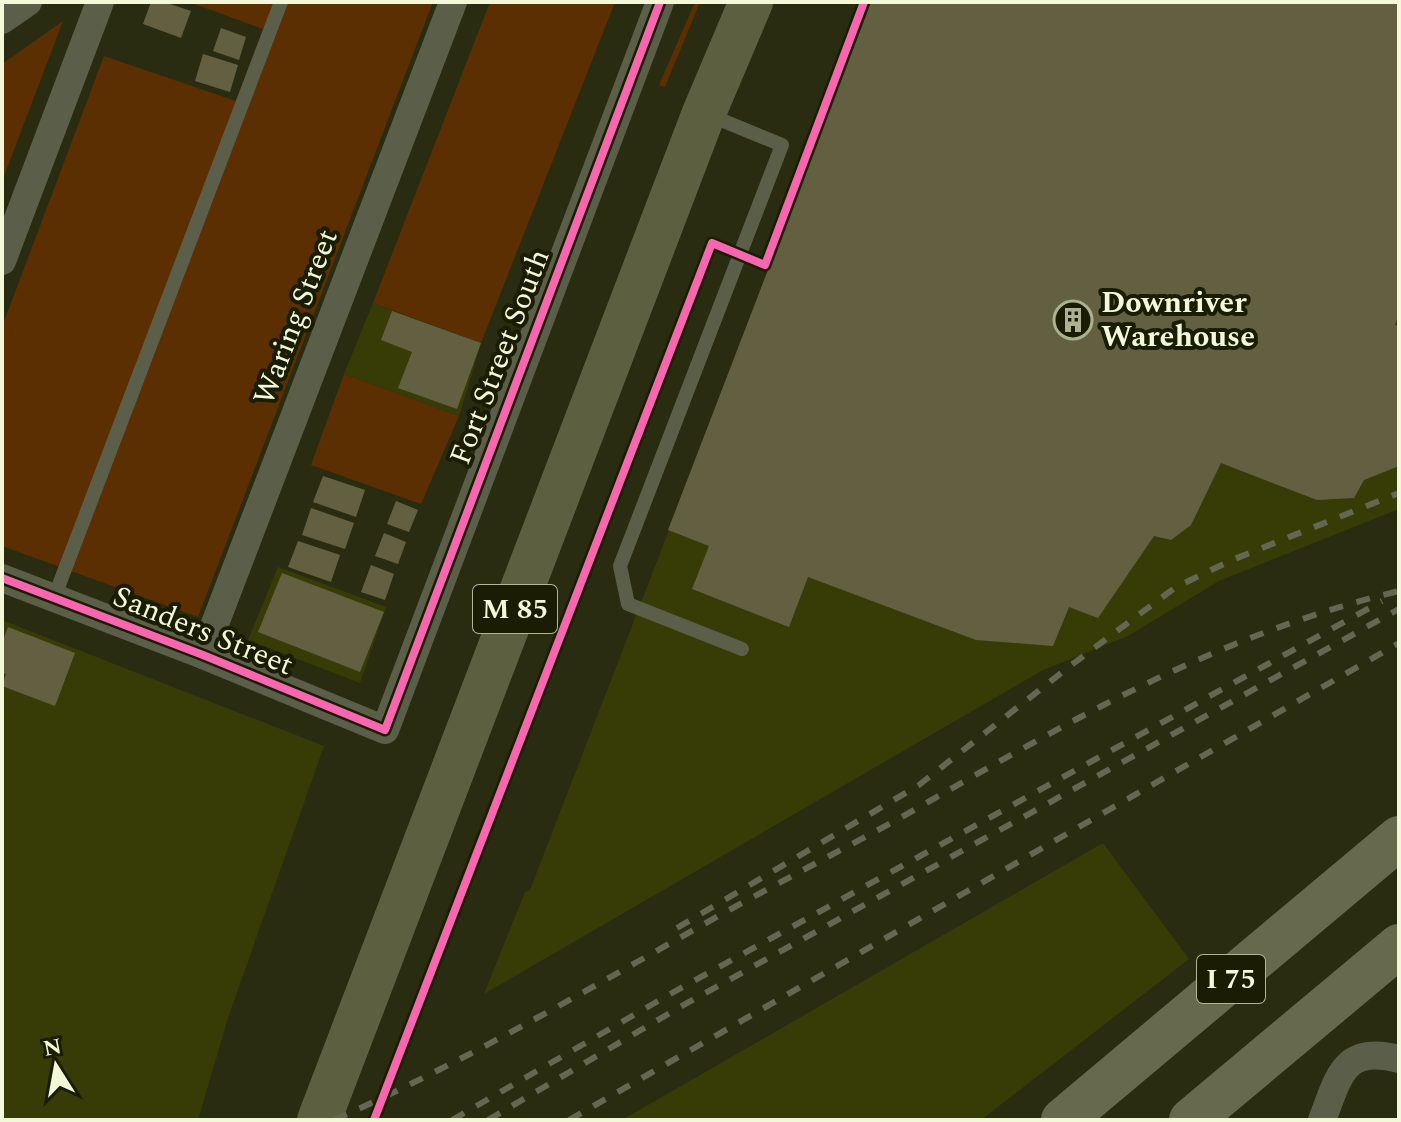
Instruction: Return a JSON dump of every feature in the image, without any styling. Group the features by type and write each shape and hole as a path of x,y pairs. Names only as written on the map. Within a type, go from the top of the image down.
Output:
{"highway":[{"name":"I 75","path":"1063,1120 1399,838"},
{"name":"I 75","path":"1191,1120 1399,946"}],"main road":[{"name":"M 85","path":"319,1120 704,113 751,2"}],"street":[{"path":"2,20 28,2"},
{"path":"2,261 100,2"},
{"name":"Waring Street","path":"203,655 453,2"},
{"name":"Fort Street South","path":"385,730 660,2"},
{"name":"Sanders Street","path":"2,578 203,655 385,730"},
{"path":"1322,1120 1342,1071 1352,1060 1366,1054 1399,1059"}],"lane":[{"path":"54,598 281,2"},
{"path":"704,113 782,145 620,566 628,604 742,649"}],"shaded area":[{"path":"189,2 433,2 198,617 2,546 2,327 104,56 236,101 263,29"},
{"path":"490,2 615,2 481,343 373,303"},
{"path":"695,2 700,2 665,87 659,85"},
{"name":"Downriver Warehouse","path":"873,2 1399,2 1399,509 1219,581 1128,636 1043,670 484,994 525,892 530,890"},
{"path":"63,21 9,163 2,181 2,64"},
{"path":"373,303 481,343 459,416 344,374"},
{"path":"344,374 459,416 421,504 311,465"},
{"path":"278,567 386,607 360,683 248,640"},
{"path":"2,620 324,746 228,1018 198,1120 2,1120"},
{"path":"1103,843 1189,959 981,1120 622,1120"}],"building":[{"path":"151,2 164,2 191,11 181,38 143,24"},
{"name":"Downriver Warehouse","path":"871,2 1399,2 1399,315 1395,325 1399,326 1399,466 1364,480 1354,498 1317,500 1221,463 1191,525 1171,540 1154,536 1098,618 1069,607 1053,646 976,640 808,577 789,627 692,589 709,546 668,530"},
{"path":"221,28 246,37 239,60 213,51"},
{"path":"203,54 238,65 230,92 195,81"},
{"path":"392,311 481,343 457,409 398,388 412,352 381,340"},
{"path":"323,476 365,490 356,517 313,502"},
{"path":"396,501 418,510 409,532 387,524"},
{"path":"311,508 354,523 345,549 302,535"},
{"path":"384,533 406,542 398,564 375,556"},
{"path":"298,541 340,555 331,582 288,567"},
{"path":"371,565 394,574 385,600 361,592"},
{"path":"282,573 384,612 360,672 258,632"},
{"path":"8,627 75,653 55,706 2,686 6,674 2,673 2,643"}],"railway":[{"path":"677,928 919,785 1176,587 1232,560 1399,493"},
{"path":"334,1120 485,1046 1021,749 1141,686 1265,632 1399,591"},
{"path":"452,1120 672,993 1382,601"},
{"path":"488,1120 680,1007 1399,609"},
{"path":"569,1120 1399,643"}],"cycle path":[{"path":"2,578 203,655 385,730 660,2"},
{"path":"374,1120 712,243 765,265 864,2"}],"place":[{"name":"Downriver Warehouse","path":"1073,320"}]}
